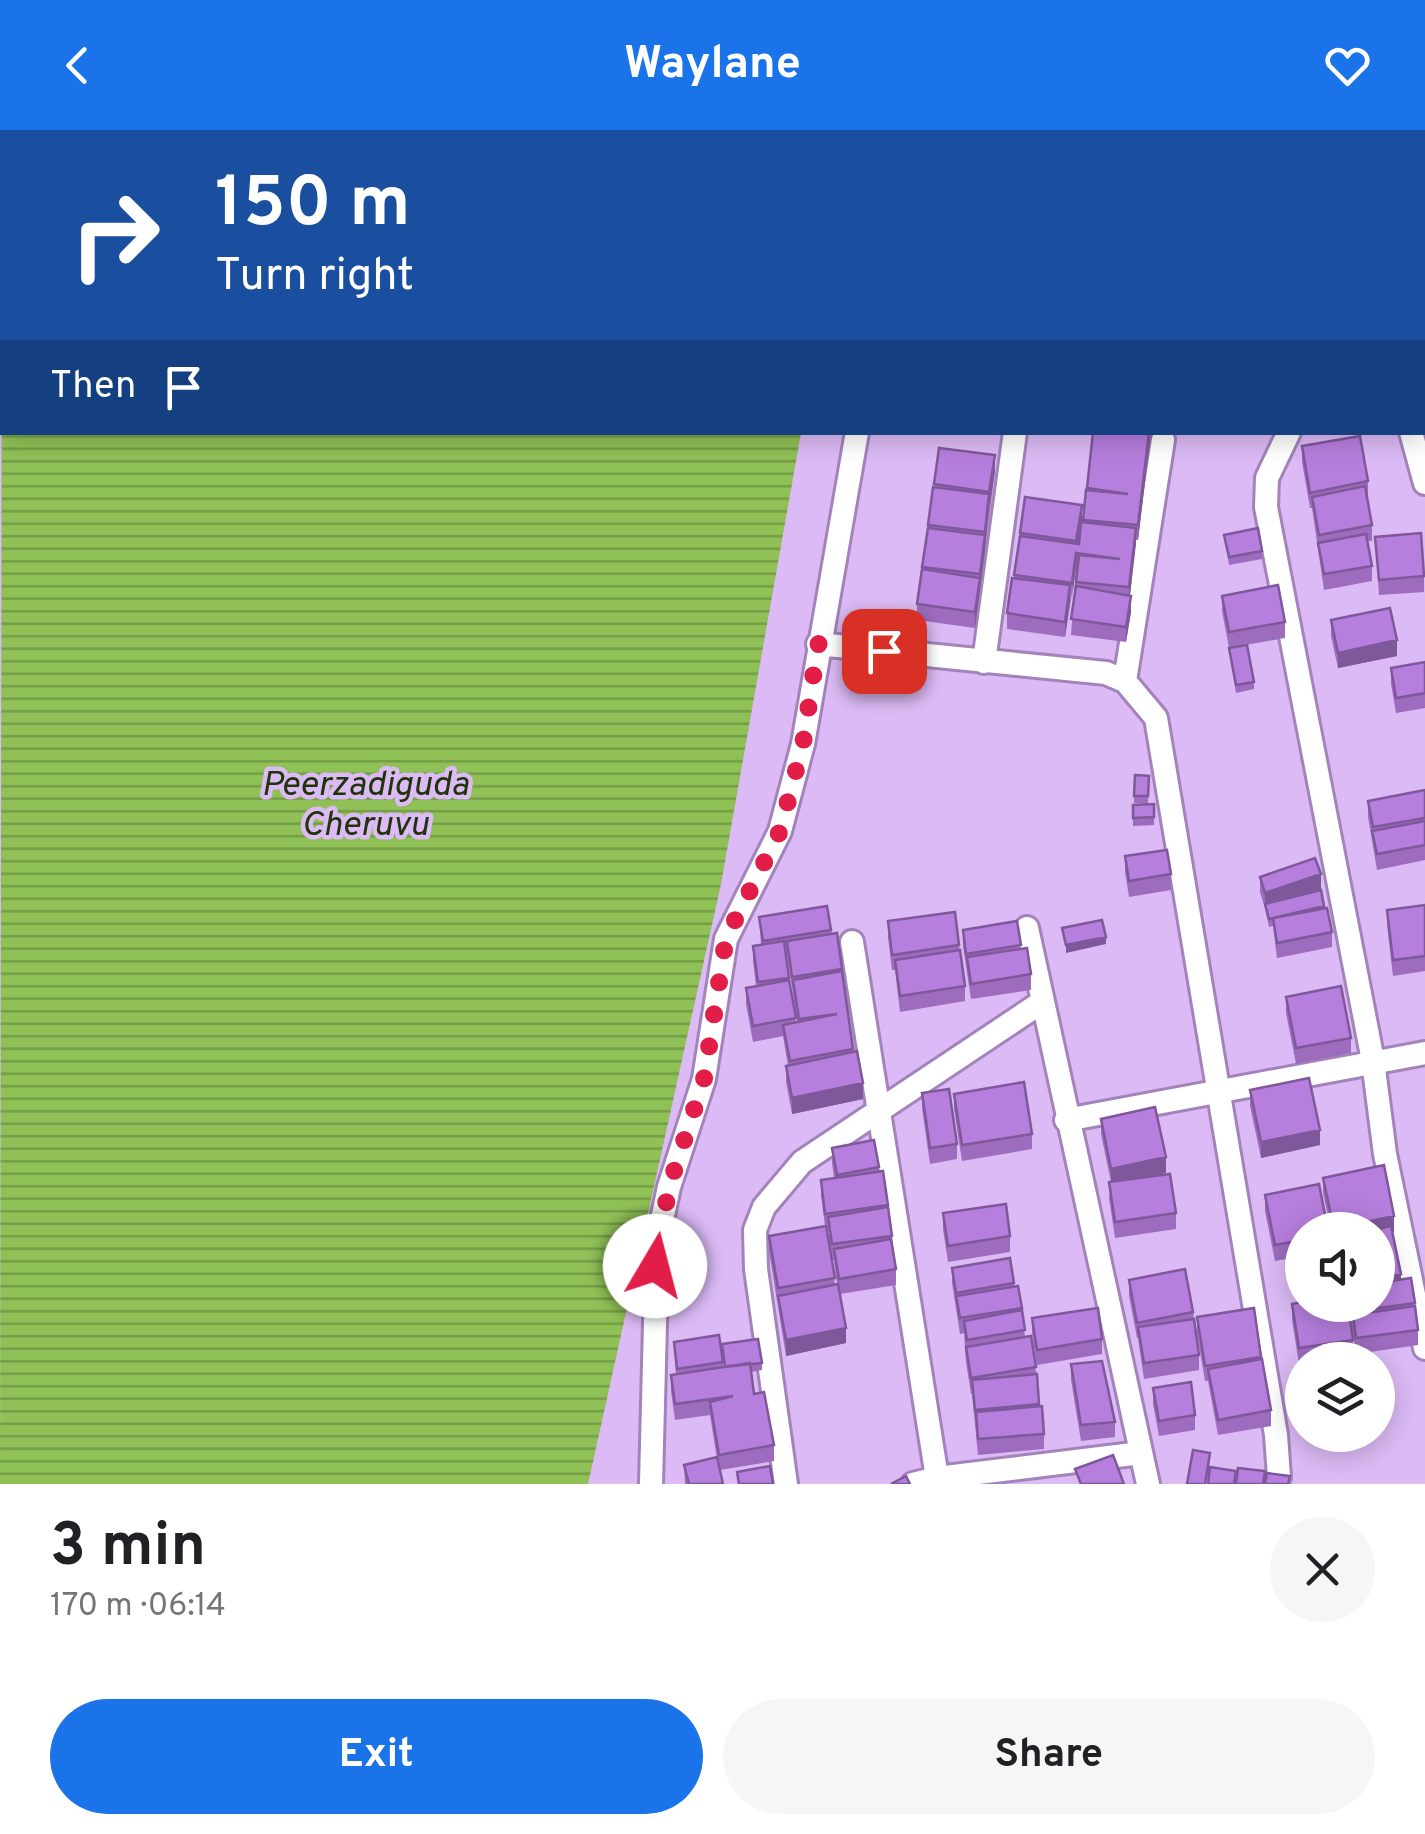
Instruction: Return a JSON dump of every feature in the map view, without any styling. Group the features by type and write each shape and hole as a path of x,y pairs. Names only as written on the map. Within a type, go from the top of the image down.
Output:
{"street":[{"path":"651,1484 657,1243 669,1187 704,1079 726,938 780,831 803,744 857,435"},
{"path":"984,662 1015,435"},
{"path":"1288,435 1267,478 1266,507 1373,1061 1385,1154 1425,1348"},
{"path":"1412,435 1425,483"},
{"path":"1124,681 1163,440"},
{"path":"818,644 1106,673 1124,681 1156,718 1221,1093 1280,1477"},
{"path":"1026,928 1148,1484"},
{"path":"852,942 937,1481"},
{"path":"786,1484 756,1269 754,1230 764,1208 802,1162 1042,1002"},
{"path":"1066,1120 1425,1053"},
{"path":"913,1484 1142,1453"}],"water":[{"name":"Peerzadiguda Cheruvu","path":"2,435 801,435 721,884 588,1484 0,1484"}],"building":[{"path":"1093,435 1149,435 1138,525 1083,520 1086,490 1128,494 1087,488"},
{"path":"1360,436 1368,481 1310,493 1302,446"},
{"path":"939,448 995,455 989,492 934,484"},
{"path":"1365,486 1372,525 1319,535 1312,497"},
{"path":"933,487 989,494 985,532 928,525"},
{"path":"1025,497 1082,505 1076,541 1020,533"},
{"path":"1081,522 1136,528 1129,587 1076,582 1079,555 1120,559 1076,553 1072,583 1014,575 1020,536 1079,544"},
{"path":"928,528 985,535 980,574 922,567"},
{"path":"1258,528 1262,551 1229,557 1224,535"},
{"path":"1421,533 1424,576 1379,580 1375,537"},
{"path":"1366,534 1372,566 1324,574 1318,543"},
{"path":"922,569 980,578 975,612 917,604"},
{"path":"1012,578 1070,585 1065,622 1007,613"},
{"path":"1278,585 1285,622 1229,632 1222,596"},
{"path":"1076,586 1131,596 1126,627 1071,619"},
{"path":"1390,608 1397,640 1338,653 1331,620"},
{"path":"1247,645 1254,682 1236,685 1229,648"},
{"path":"1425,662 1425,693 1396,698 1391,668"},
{"path":"1135,775 1149,776 1148,796 1134,796"},
{"path":"1425,790 1425,818 1373,827 1368,801"},
{"path":"1154,804 1154,817 1133,818 1133,805"},
{"path":"1425,821 1425,845 1377,854 1372,831"},
{"path":"1167,850 1171,874 1129,881 1125,856"},
{"path":"1315,858 1321,874 1265,893 1260,877"},
{"path":"1321,890 1324,906 1269,919 1265,904"},
{"path":"1425,905 1425,956 1393,960 1387,910"},
{"path":"827,906 831,930 763,941 759,917"},
{"path":"1327,908 1332,932 1277,943 1273,918"},
{"path":"955,912 959,945 892,955 888,921"},
{"path":"1102,920 1106,937 1066,945 1062,928"},
{"path":"1017,921 1021,945 966,954 963,930"},
{"path":"837,933 842,969 792,977 787,941"},
{"path":"784,941 789,978 758,982 753,946"},
{"path":"1027,948 1031,974 971,984 967,957"},
{"path":"960,950 965,986 900,996 895,960"},
{"path":"842,971 853,1049 790,1061 783,1025 837,1014 799,1019 793,980"},
{"path":"789,980 796,1018 753,1026 746,988"},
{"path":"1341,986 1351,1038 1296,1048 1286,997"},
{"path":"857,1051 863,1083 792,1098 786,1066"},
{"path":"1309,1078 1320,1130 1261,1142 1250,1090"},
{"path":"1024,1082 1032,1134 962,1145 954,1094"},
{"path":"949,1089 957,1144 930,1148 922,1093"},
{"path":"1155,1107 1166,1157 1111,1169 1101,1119"},
{"path":"874,1140 879,1167 837,1175 832,1148"},
{"path":"1384,1165 1393,1212 1330,1212 1323,1178"},
{"path":"883,1171 888,1205 825,1214 821,1180"},
{"path":"1170,1174 1176,1213 1115,1222 1109,1182"},
{"path":"1319,1184 1324,1212 1285,1212 1285,1243 1275,1245 1265,1195"},
{"path":"1006,1204 1010,1236 948,1246 943,1213"},
{"path":"888,1207 892,1236 832,1244 828,1217"},
{"path":"826,1226 835,1278 778,1288 769,1236"},
{"path":"891,1239 896,1269 839,1279 834,1249"},
{"path":"1395,1245 1401,1274 1395,1275"},
{"path":"1010,1258 1014,1283 956,1293 952,1268"},
{"path":"1185,1269 1193,1312 1137,1323 1129,1280"},
{"path":"1411,1278 1415,1303 1395,1306 1395,1280"},
{"path":"838,1284 846,1328 786,1340 778,1296"},
{"path":"1018,1286 1022,1308 960,1318 956,1296"},
{"path":"1415,1306 1418,1330 1356,1338 1354,1322 1395,1322 1395,1309"},
{"path":"1098,1308 1102,1339 1037,1350 1032,1318"},
{"path":"1254,1308 1261,1357 1205,1366 1197,1317"},
{"path":"1022,1310 1025,1330 967,1340 964,1321"},
{"path":"1194,1319 1199,1355 1144,1363 1138,1327"},
{"path":"1295,1322 1350,1322 1353,1340 1298,1342"},
{"path":"719,1335 723,1362 677,1369 674,1342"},
{"path":"1031,1336 1036,1367 971,1378 966,1347"},
{"path":"758,1339 762,1363 725,1367 722,1344"},
{"path":"1262,1359 1271,1410 1218,1420 1208,1369"},
{"path":"1102,1361 1115,1422 1081,1425 1071,1364"},
{"path":"750,1363 754,1394 764,1392 774,1445 719,1455 710,1402 733,1396 675,1404 671,1375"},
{"path":"1037,1374 1039,1404 975,1410 972,1380"},
{"path":"1191,1382 1195,1415 1159,1421 1153,1388"},
{"path":"1042,1406 1044,1434 978,1439 976,1412"},
{"path":"1193,1450 1210,1453 1205,1484 1187,1484"},
{"path":"1113,1455 1124,1484 1081,1484 1075,1469"},
{"path":"717,1457 723,1484 689,1484 684,1465"},
{"path":"770,1466 773,1484 739,1484 737,1472"},
{"path":"1210,1467 1236,1471 1234,1484 1208,1484"},
{"path":"1238,1468 1265,1471 1263,1484 1236,1484"},
{"path":"1267,1473 1290,1476 1288,1484 1265,1484"},
{"path":"906,1476 910,1484 891,1484"}],"route":[{"path":"655,1266 669,1187 704,1079 726,938 780,831 803,744 818,644 884,651"}]}
